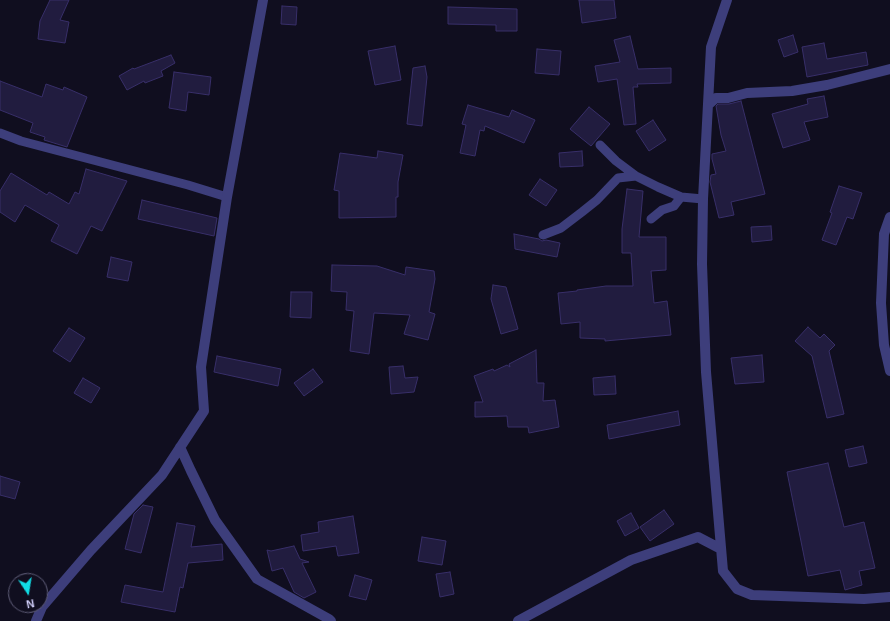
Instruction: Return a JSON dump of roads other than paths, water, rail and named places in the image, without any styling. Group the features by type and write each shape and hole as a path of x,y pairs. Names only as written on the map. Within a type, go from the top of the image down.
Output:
{"street":[{"path":"36,621 42,607 91,550 162,475 204,411 201,367 227,197 263,0"},
{"path":"727,0 711,47 703,199 702,264 706,372 723,571 737,589 752,596 864,599 890,597"},
{"path":"708,105 716,98 728,98 746,93 792,91 827,86 890,69"},
{"path":"890,217 884,234 882,304 884,345 890,371"},
{"path":"180,447 215,520 257,579 331,621"},
{"path":"518,621 631,560 698,537 721,549"}],"lane":[{"path":"0,134 227,197"},
{"path":"600,146 616,161 636,176 681,197 703,199"},
{"path":"543,235 561,228 597,200 618,178 636,176"},
{"path":"651,219 662,210 674,206 681,197"}]}
